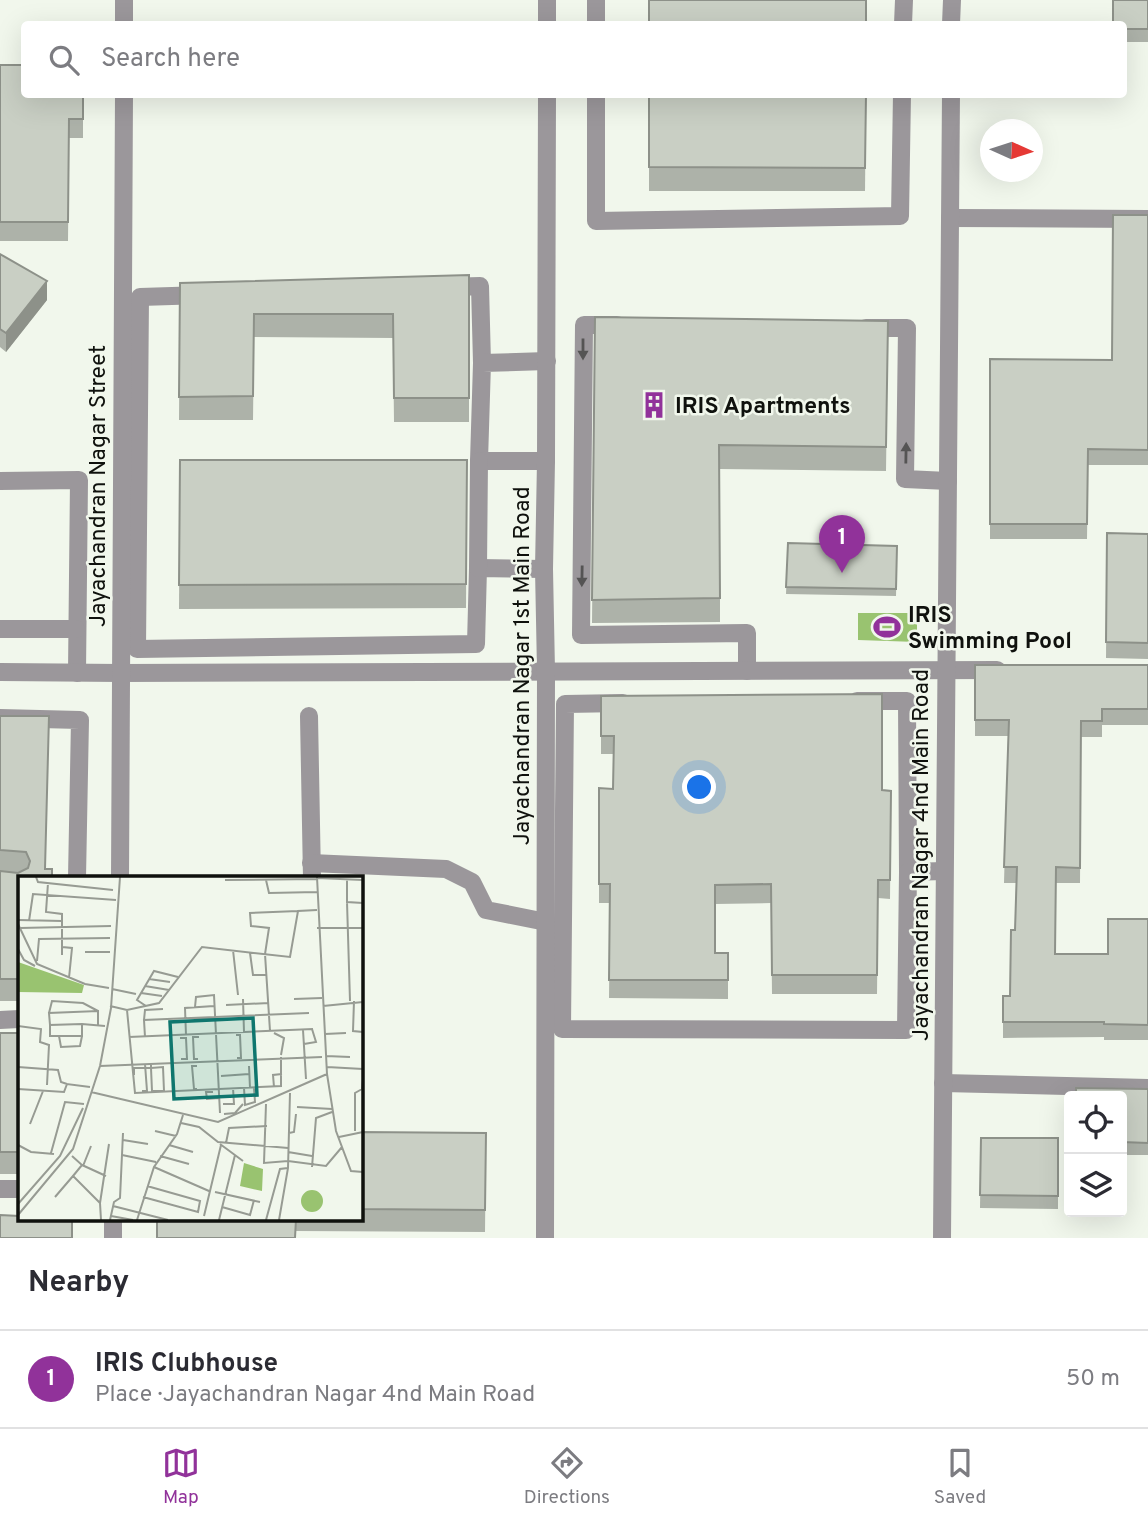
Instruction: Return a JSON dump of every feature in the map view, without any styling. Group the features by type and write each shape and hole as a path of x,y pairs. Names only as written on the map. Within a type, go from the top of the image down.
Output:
{"street":[{"path":"124,0 124,21"},
{"path":"547,0 547,21"},
{"path":"596,0 596,21"},
{"path":"903,21 904,0"},
{"path":"951,21 952,0"},
{"name":"Jayachandran Nagar Street","path":"120,876 124,98"},
{"name":"Jayachandran Nagar 1st Main Road","path":"545,1238 544,569 547,98"},
{"path":"596,98 596,221 900,216 902,98"},
{"name":"Jayachandran Nagar 4nd Main Road","path":"942,1238 951,98"},
{"path":"950,218 1148,219"},
{"path":"222,294 140,297 137,649 476,644 482,363 480,286 425,288"},
{"path":"636,325 584,325 581,635 747,633 747,671"},
{"path":"852,328 907,328 905,479 948,481"},
{"path":"482,363 547,361"},
{"path":"480,461 546,461"},
{"path":"0,481 79,480 77,673"},
{"path":"478,568 544,569"},
{"path":"0,629 76,629"},
{"path":"0,672 1014,670"},
{"path":"647,703 565,704 562,1029 906,1030 907,701 838,701"},
{"path":"309,716 312,870 446,869 472,882 486,910 545,922"},
{"path":"0,718 80,720 77,876"},
{"path":"908,872 944,871"},
{"path":"0,1020 18,1019"},
{"path":"943,1083 1148,1088"},
{"path":"0,1189 18,1189"},
{"path":"113,1220 113,1238"}],"shaded area":[{"name":"IRIS Swimming Pool","path":"858,613 917,613 917,642 858,640"}],"building":[{"path":"649,0 866,0 866,21 649,21"},
{"path":"1113,0 1148,0 1148,29 1127,29 1127,21 1113,21"},
{"path":"0,65 21,65 21,98 83,98 83,119 69,119 68,222 0,222"},
{"path":"649,98 866,98 865,168 649,167"},
{"path":"1113,215 1148,215 1148,450 1088,449 1087,524 990,524 990,359 1112,360"},
{"path":"0,254 47,281 6,333 0,329"},
{"path":"469,275 469,398 394,398 393,314 254,314 253,396 179,397 180,283"},
{"path":"595,317 888,321 886,447 719,445 720,598 592,600"},
{"path":"180,460 467,460 466,584 179,585"},
{"path":"1107,533 1148,534 1148,643 1106,642"},
{"path":"788,543 897,546 896,589 786,587"},
{"path":"975,665 1148,665 1148,709 1102,709 1102,721 1081,721 1080,868 1056,867 1055,954 1108,954 1108,919 1148,919 1148,1025 1003,1022 1003,996 1010,996 1011,930 1015,930 1017,867 1004,867 1009,720 975,720"},
{"path":"882,694 882,790 891,791 890,880 878,880 877,975 772,975 771,884 715,885 715,953 728,953 728,980 609,980 610,884 599,884 599,788 613,789 614,736 601,736 601,696"},
{"path":"0,716 49,716 45,869 52,869 52,876 18,876 18,979 0,979 0,871 18,873 28,868 30,861 26,852 0,850"},
{"path":"0,1033 18,1033 18,1152 0,1152"},
{"path":"1076,1088 1148,1089 1148,1143 1127,1142 1127,1091 1076,1091"},
{"path":"362,1132 486,1133 485,1210 362,1209"},
{"path":"981,1138 1058,1138 1058,1196 980,1195"},
{"path":"0,1215 18,1216 18,1220 72,1220 72,1238 0,1238"},
{"path":"157,1220 296,1220 295,1238 157,1238"}],"place":[{"name":"IRIS Apartments","path":"654,405"},
{"name":"IRIS Clubhouse","path":"842,573"},
{"name":"IRIS Swimming Pool","path":"887,627"}]}
